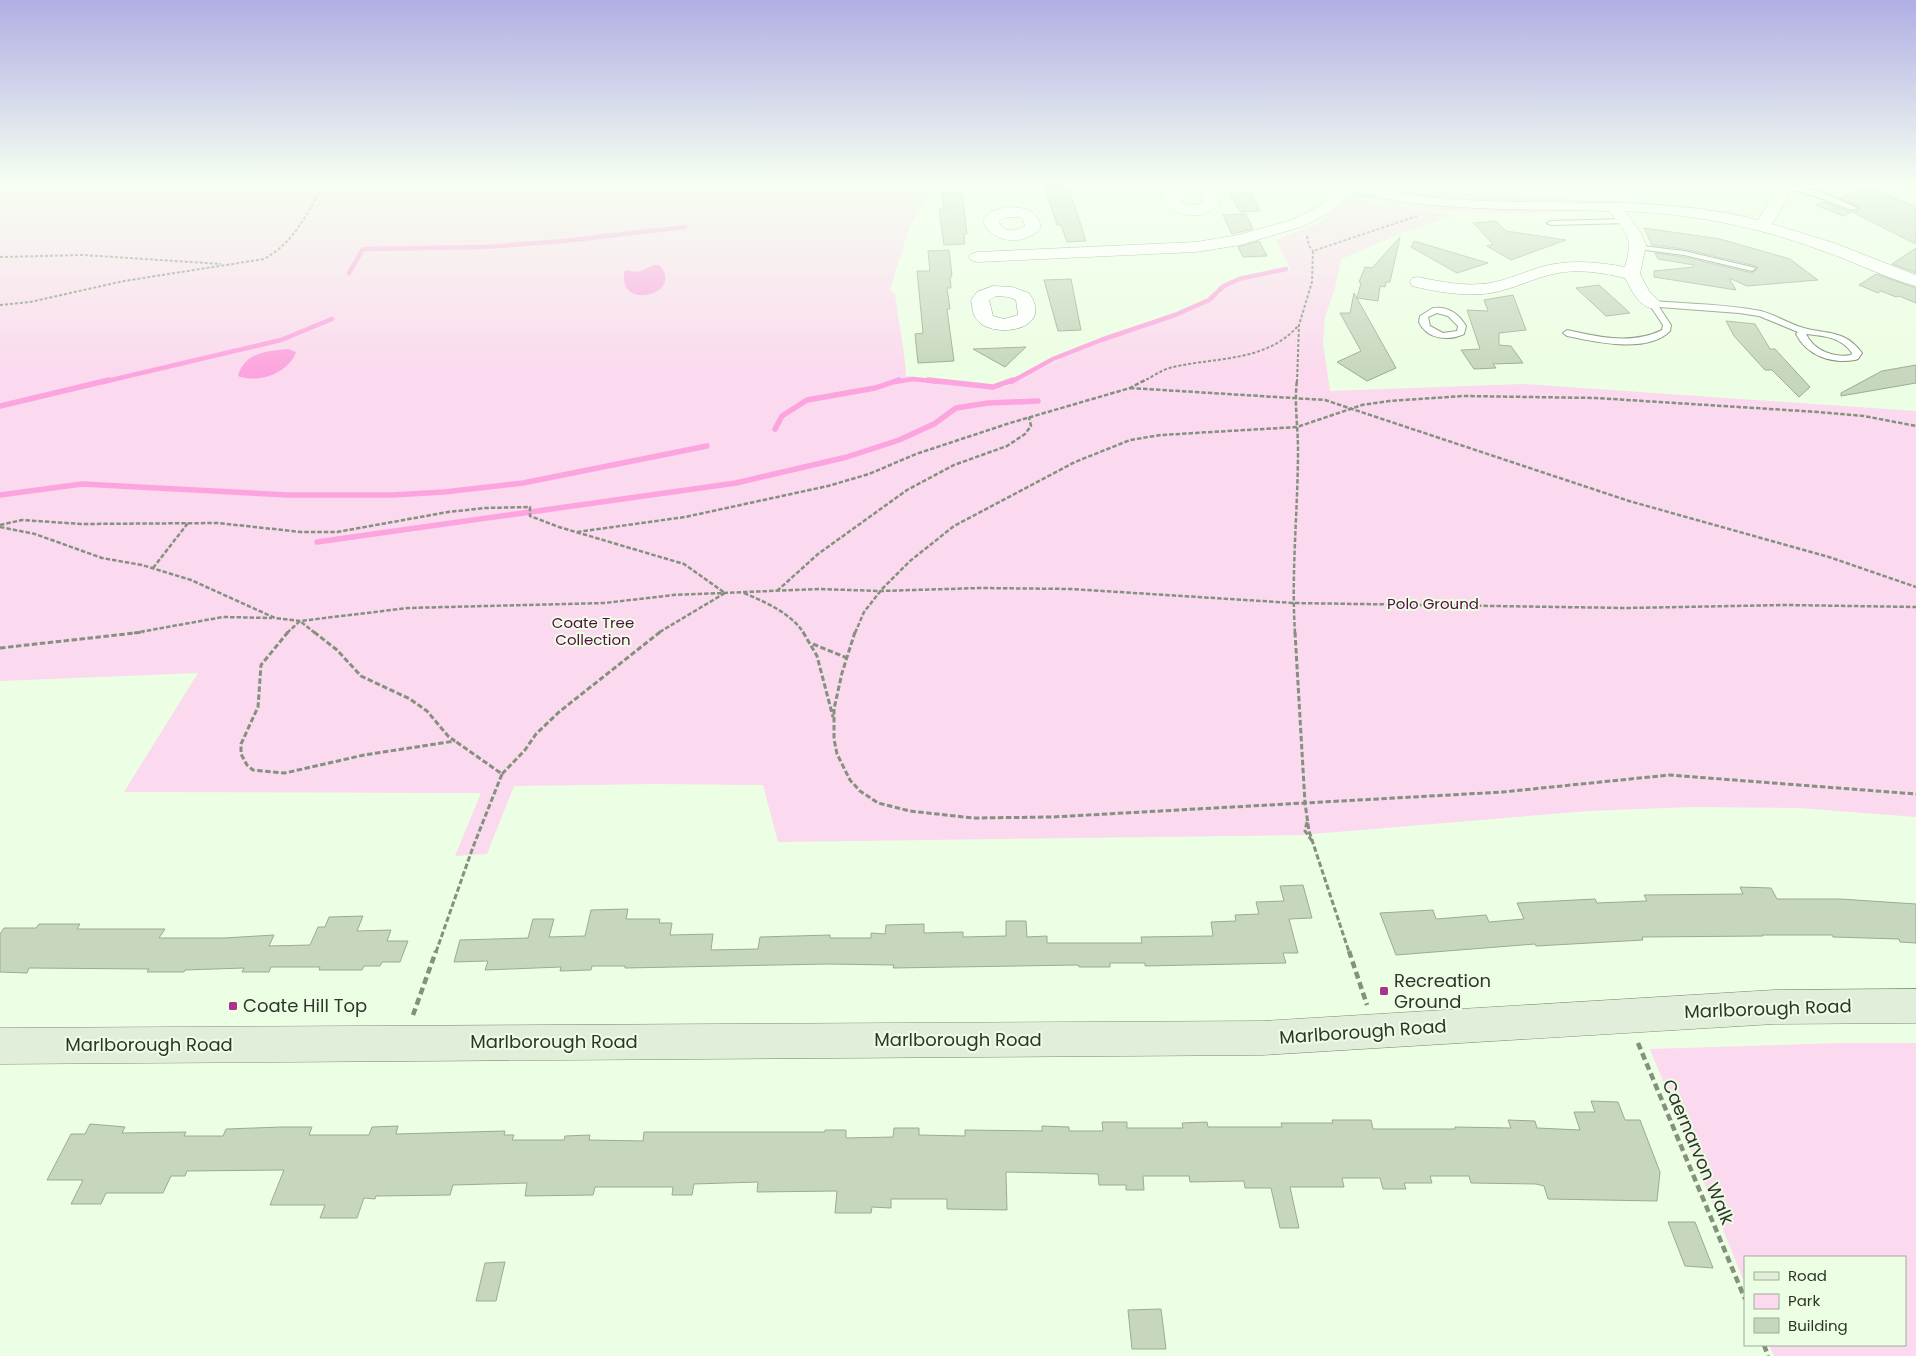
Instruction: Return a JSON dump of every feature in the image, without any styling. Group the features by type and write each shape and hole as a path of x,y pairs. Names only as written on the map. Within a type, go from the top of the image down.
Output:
{"main road":[{"name":"Marlborough Road","path":"0,1046 1263,1038 1774,1006 1916,1006"}],"street":[{"path":"1018,246 1021,255"},
{"path":"1000,291 986,257 1201,246"},
{"path":"1829,246 1886,271 1916,281"},
{"path":"1638,247 1632,274 1642,293 1653,304"},
{"path":"1418,282 1442,299 1469,289 1491,288 1509,284 1549,270 1596,268 1632,274"}],"lane":[{"path":"1638,247 1684,253 1752,268"},
{"path":"1653,304 1750,312 1773,318 1803,331 1838,337 1851,345 1857,353 1855,357 1842,359 1824,354 1804,341 1800,334 1803,331"},
{"path":"1567,333 1624,341 1636,341 1654,337 1666,331 1667,325 1653,304"}],"path":[{"path":"0,305 30,302 96,286 264,259 285,246"},
{"path":"1309,246 1313,251 1312,282 1302,308 1299,325 1299,363 1295,397 1297,427 1293,603 1305,803 1309,831 1376,1032"},
{"path":"1313,251 1327,246"},
{"path":"0,256 91,255 226,264"},
{"path":"575,532 685,517 828,486 869,474 916,454 1029,417 1130,388 1171,367 1244,356 1265,350 1289,336 1299,325"},
{"path":"1130,388 1320,399 1352,408 1629,502 1829,557 1916,587"},
{"path":"834,720 836,699 847,658 864,612 880,591 948,529 964,518 1075,462 1130,440 1170,434 1297,427 1362,405 1389,401 1462,396 1586,398 1818,412 1864,416 1916,426"},
{"path":"777,591 826,546 904,492 956,464 987,454 1016,440 1028,431 1031,426 1029,417"},
{"path":"0,526 22,520 81,524 232,523 301,532 337,532 448,512 485,508 530,507 530,516 575,532 684,564 725,593"},
{"path":"153,568 188,523"},
{"path":"0,526 35,534 102,558 153,568 191,580 275,618"},
{"path":"0,648 143,632 223,617 275,618 300,621 408,608 604,603 673,595 819,589 880,591 981,588 1071,589 1293,603 1626,608 1846,605 1916,607"},
{"path":"742,592 779,608 794,620 813,644 834,720 841,770 860,791 876,802 905,811 945,816 1058,817 1505,792 1638,776 1669,775 1916,794"},
{"path":"403,1044 473,847 502,774 536,734 559,712 653,636 725,593"},
{"path":"300,621 281,638 261,665 258,707 242,744 241,754 247,765 253,770 269,773 285,772 364,755 456,740"},
{"path":"300,621 336,650 361,676 410,699 427,711 448,736 502,774"},
{"path":"813,644 847,658"},
{"path":"1307,820 1305,831 1314,843"},
{"name":"Caernarvon Walk","path":"1626,1015 1744,1297"}],"green space":[{"path":"0,246 903,246 890,290 895,294 906,376 1004,387 1074,352 1222,294 1218,286 1255,274 1290,269 1279,246 1371,246 1341,259 1335,288 1325,317 1323,343 1330,391 1523,384 1916,411 1916,817 1799,808 1691,807 1588,811 1300,835 778,842 763,785 514,786 487,854 455,856 481,793 124,792 198,673 0,681"},
{"path":"1842,1043 1916,1043 1916,1356 1774,1356 1769,1346 1906,1346 1906,1256 1744,1256 1744,1282 1650,1049"}],"shaded area":[{"path":"654,265 659,265 665,275 664,284 658,291 638,295 630,291 624,283 625,270 638,272"},
{"path":"288,349 296,352 287,366 280,371 255,379 238,376 241,368 251,357 265,352"}],"building":[{"path":"1262,246 1267,256 1243,257 1238,247"},
{"path":"1392,246 1398,246 1390,282 1386,282 1385,287 1380,286 1378,301 1357,298 1361,283 1359,282 1365,267 1372,268"},
{"path":"1432,246 1488,263 1457,273 1411,247"},
{"path":"1487,246 1549,246 1511,260"},
{"path":"1662,246 1745,246 1790,259 1818,280 1747,286 1729,278 1736,290 1654,277 1654,271 1694,267 1694,265 1658,259 1655,253 1684,257 1752,273 1758,268 1684,249"},
{"path":"1916,248 1916,273 1892,264"},
{"path":"949,250 952,276 950,277 951,288 947,288 950,309 947,309 954,361 918,363 915,334 923,333 917,271 930,271 928,251"},
{"path":"1876,274 1916,288 1916,303 1881,291 1878,293 1859,285"},
{"path":"1071,279 1081,330 1058,331 1044,280"},
{"path":"1599,285 1630,313 1606,316 1576,288"},
{"path":"1354,293 1396,368 1367,381 1337,362 1361,351 1340,313 1350,313"},
{"path":"1513,295 1526,330 1499,333 1499,345 1511,346 1523,363 1493,364 1496,368 1474,369 1461,350 1480,349 1467,310 1488,311 1484,300"},
{"path":"1726,321 1755,324 1770,349 1775,349 1810,387 1799,397 1772,370 1765,370 1734,336"},
{"path":"1026,347 1005,367 973,349"},
{"path":"1916,365 1916,383 1841,396 1841,393 1882,371"},
{"path":"1303,885 1312,918 1289,919 1298,953 1283,953 1286,963 1145,966 1145,963 1110,963 1110,967 1079,967 1078,965 893,968 894,965 828,964 625,968 625,966 592,966 591,970 560,971 561,967 485,970 488,961 454,962 460,940 528,938 533,919 554,919 549,937 585,936 591,910 628,909 626,919 660,919 659,923 672,923 670,935 713,934 711,950 758,949 760,937 830,935 830,938 871,938 871,933 885,934 886,925 924,924 924,933 963,932 963,937 1006,936 1006,921 1026,921 1027,937 1047,936 1047,943 1142,943 1141,937 1213,936 1211,922 1236,921 1235,915 1259,914 1256,902 1284,901 1280,886"},
{"path":"1740,887 1771,888 1777,899 1840,899 1916,904 1916,943 1900,942 1899,939 1833,937 1832,935 1642,937 1643,940 1536,946 1535,944 1396,955 1380,913 1433,910 1436,919 1486,915 1489,922 1524,919 1517,903 1595,899 1597,903 1647,901 1644,895 1743,894"},
{"path":"363,916 357,931 391,930 387,941 408,941 400,962 382,962 380,966 364,966 362,970 319,970 320,967 271,967 269,972 242,972 244,968 185,970 184,972 147,972 149,969 29,968 27,973 0,972 0,934 4,928 36,928 39,924 80,924 77,929 165,929 159,938 224,938 274,935 269,946 310,945 318,927 325,927 329,917"},
{"path":"1591,1101 1618,1102 1625,1120 1640,1120 1660,1172 1657,1201 1548,1199 1544,1186 1536,1184 1471,1183 1469,1176 1430,1176 1432,1183 1404,1183 1406,1189 1383,1189 1380,1178 1342,1178 1344,1187 1290,1187 1299,1228 1280,1228 1271,1188 1245,1188 1244,1181 1190,1182 1189,1176 1143,1176 1144,1190 1126,1190 1126,1185 1099,1185 1098,1174 1006,1172 1007,1210 947,1209 947,1199 891,1199 891,1208 872,1207 871,1213 835,1213 837,1191 757,1192 758,1182 694,1184 692,1195 672,1195 673,1187 595,1187 593,1195 525,1196 527,1183 453,1185 450,1195 376,1196 375,1199 364,1198 357,1218 320,1218 325,1205 270,1205 284,1170 187,1171 185,1176 171,1176 163,1193 106,1193 101,1204 71,1204 83,1180 47,1180 71,1134 85,1134 90,1124 125,1127 122,1133 186,1132 184,1136 223,1136 226,1129 282,1127 312,1127 309,1135 369,1135 372,1127 398,1126 396,1134 505,1131 504,1135 514,1135 512,1140 564,1140 565,1136 590,1135 589,1140 643,1141 644,1132 825,1132 825,1130 846,1130 846,1138 893,1137 894,1128 919,1128 919,1135 965,1136 965,1130 1042,1131 1042,1126 1069,1127 1069,1131 1103,1131 1102,1122 1127,1122 1127,1128 1183,1128 1182,1123 1207,1122 1208,1127 1282,1127 1281,1123 1333,1123 1332,1120 1371,1120 1373,1129 1455,1129 1455,1127 1511,1128 1508,1120 1535,1121 1537,1128 1580,1130 1574,1112 1595,1112"},
{"path":"1668,1222 1695,1222 1713,1268 1685,1266"},
{"path":"505,1262 496,1301 476,1301 485,1263"},
{"path":"1161,1309 1166,1349 1132,1349 1128,1310"}],"waterway":[{"path":"349,273 363,249 495,246"},
{"path":"1011,382 1053,359 1101,340 1175,315 1209,300 1224,286 1239,279 1286,269"},
{"path":"103,382 281,340 332,319"},
{"path":"895,382 913,379 940,382"},
{"path":"0,406 109,380"},
{"path":"775,429 782,416 807,400 875,388 899,380"},
{"path":"928,380 993,387 1013,380"},
{"path":"317,542 736,483 847,457 899,440 934,424 956,408 988,403 1038,401"},
{"path":"0,495 82,484 288,495 392,495 444,492 523,483 707,446"}],"place":[{"name":"Recreation Ground","path":"1384,991"},
{"name":"Coate Hill Top","path":"233,1006"}],"park label":[{"name":"Polo Ground","path":"1433,604"},
{"name":"Coate Tree Collection","path":"593,632"}]}
